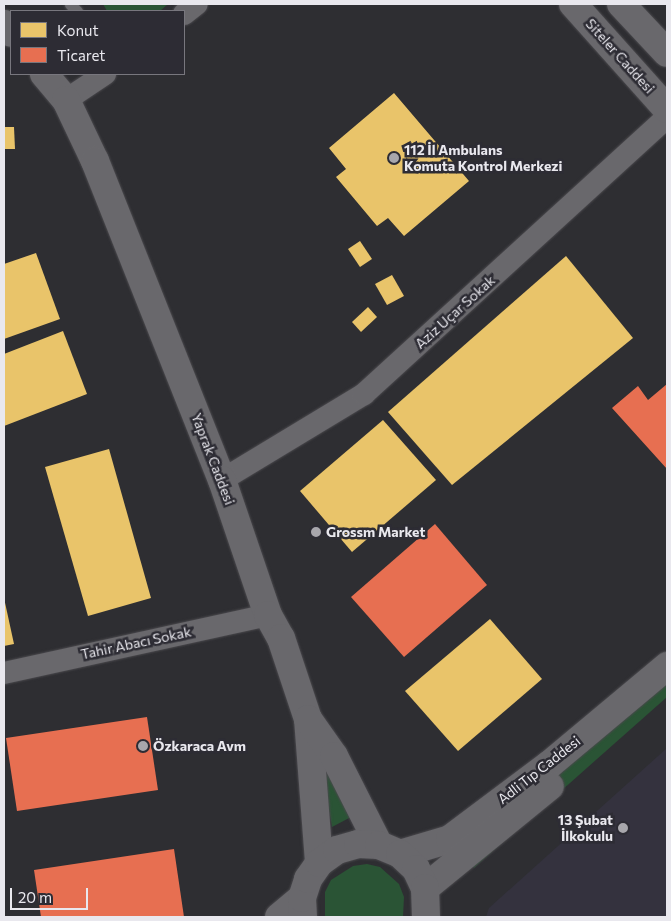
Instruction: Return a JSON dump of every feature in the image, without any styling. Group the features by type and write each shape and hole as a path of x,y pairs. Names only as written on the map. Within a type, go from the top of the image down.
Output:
{"street":[{"path":"185,13 197,4"},
{"name":"Siteler Caddesi","path":"573,4 667,109"},
{"path":"621,4 667,53"},
{"name":"Yaprak Caddesi","path":"45,75 66,100 96,161 222,480 268,614 281,638 308,719 319,863"},
{"path":"66,100 104,75"},
{"name":"Aziz Uçar Sokak","path":"222,480 364,394 667,117"},
{"name":"Tahir Abacı Sokak","path":"4,672 268,614"},
{"name":"Adli Tıp Caddesi","path":"279,917 303,908 308,879 319,863 344,848 358,844 390,849 450,839 550,764 667,666"},
{"name":"Adli Tıp Caddesi","path":"425,888 667,690"},
{"path":"308,719 334,756 390,849 416,869 425,888 426,917"}],"shaded area":[{"name":"13 Şubat İlkokulu","path":"667,748 667,917 486,917 489,908"}],"green space":[{"path":"103,4 168,4 161,10 106,10"},
{"path":"667,680 667,697 474,868 461,849"},
{"path":"320,755 351,817 332,827"},
{"path":"367,864 380,867 399,884 404,897 403,917 325,917 325,892 331,880 353,866"}],"building: Konut":[{"name":"112 İl Ambulans Komuta Kontrol Merkezi","path":"394,93 469,181 404,236 388,218 377,226 336,177 346,169 329,148"},
{"path":"4,127 14,127 15,149 4,149"},
{"path":"360,241 372,259 360,267 348,249"},
{"path":"36,253 60,319 4,339 4,264"},
{"path":"566,256 633,338 452,485 388,412"},
{"path":"392,275 404,296 387,305 375,284"},
{"path":"368,307 377,317 361,332 352,322"},
{"path":"63,331 87,394 4,426 4,354"},
{"path":"383,420 436,480 352,552 300,491"},
{"path":"109,449 151,598 88,616 45,467"},
{"path":"4,598 14,644 4,646"},
{"path":"490,619 542,679 458,751 405,691"}],"building: Ticaret":[{"path":"667,384 667,469 612,408 638,386 648,400"},
{"path":"435,524 487,585 404,657 351,597"},
{"path":"147,717 158,790 17,811 6,738"},
{"path":"174,849 184,917 41,917 34,870"}],"place":[{"name":"112 İl Ambulans Komuta Kontrol Merkezi","path":"394,158"},
{"name":"Grossm Market","path":"316,532"},
{"name":"Özkaraca Avm","path":"143,746"},
{"name":"13 Şubat İlkokulu","path":"623,828"}]}
